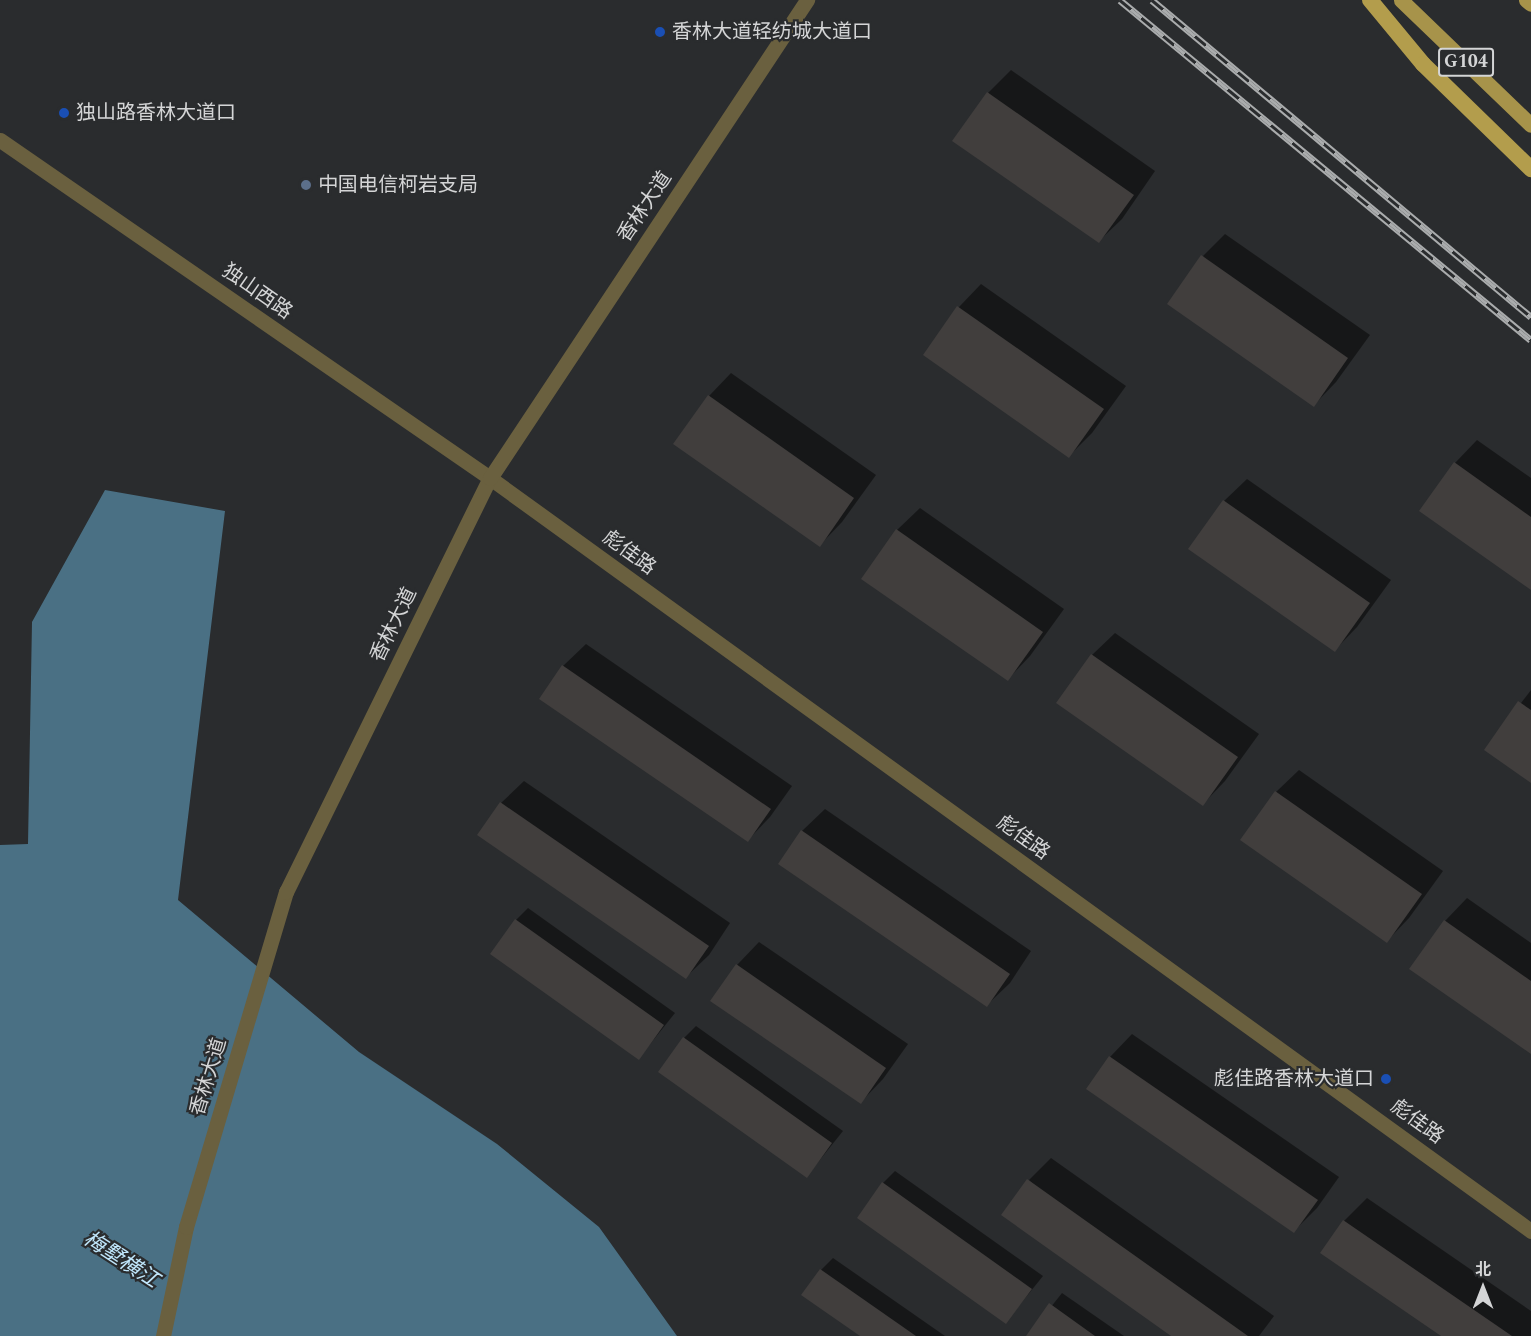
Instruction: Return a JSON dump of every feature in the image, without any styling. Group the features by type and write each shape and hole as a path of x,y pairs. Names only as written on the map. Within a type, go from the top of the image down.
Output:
{"highway":[{"path":"1371,0 1423,64 1531,169"}],"main road":[{"name":"G104","path":"1401,0 1531,125"},
{"path":"1527,0 1531,4"}],"street":[{"name":"香林大道","path":"163,1336 186,1227 286,892 490,478 807,0"},
{"name":"独山西路","path":"0,140 490,478"},
{"name":"彪佳路","path":"490,478 1531,1231"}],"water":[{"name":"梅墅横江","path":"105,490 225,511 178,900 359,1052 497,1144 599,1227 677,1336 0,1336 0,845 28,844 32,622"}],"building":[{"path":"987,92 1134,195 1099,243 952,141"},
{"path":"1201,255 1348,358 1314,407 1167,304"},
{"path":"957,306 1104,409 1069,458 923,355"},
{"path":"708,395 854,498 820,547 673,444"},
{"path":"1454,462 1531,517 1531,590 1419,511"},
{"path":"1223,500 1370,603 1335,652 1188,549"},
{"path":"896,529 1043,632 1008,681 861,579"},
{"path":"1091,654 1238,757 1203,806 1056,703"},
{"path":"562,665 771,809 748,842 539,699"},
{"path":"1518,701 1531,710 1531,783 1484,750"},
{"path":"1275,791 1422,894 1387,943 1240,840"},
{"path":"500,802 709,946 686,979 477,835"},
{"path":"801,830 1010,974 987,1007 778,864"},
{"path":"515,919 664,1025 639,1060 490,954"},
{"path":"1444,920 1531,981 1531,1054 1409,969"},
{"path":"736,964 886,1068 861,1104 710,1001"},
{"path":"683,1037 832,1143 807,1178 658,1072"},
{"path":"1109,1056 1318,1200 1294,1233 1086,1089"},
{"path":"1027,1179 1248,1336 1171,1336 1001,1215"},
{"path":"882,1182 1032,1289 1006,1324 857,1218"},
{"path":"1343,1220 1512,1336 1441,1336 1320,1253"},
{"path":"820,1269 916,1336 860,1336 801,1295"},
{"path":"1049,1303 1095,1336 1026,1336"}],"railway":[{"path":"1120,0 1531,340"},
{"path":"1152,0 1531,317"}],"place":[{"name":"香林大道轻纺城大道口","path":"660,32"},
{"name":"独山路香林大道口","path":"64,113"},
{"name":"中国电信柯岩支局","path":"306,185"},
{"name":"彪佳路香林大道口","path":"1386,1079"}]}
